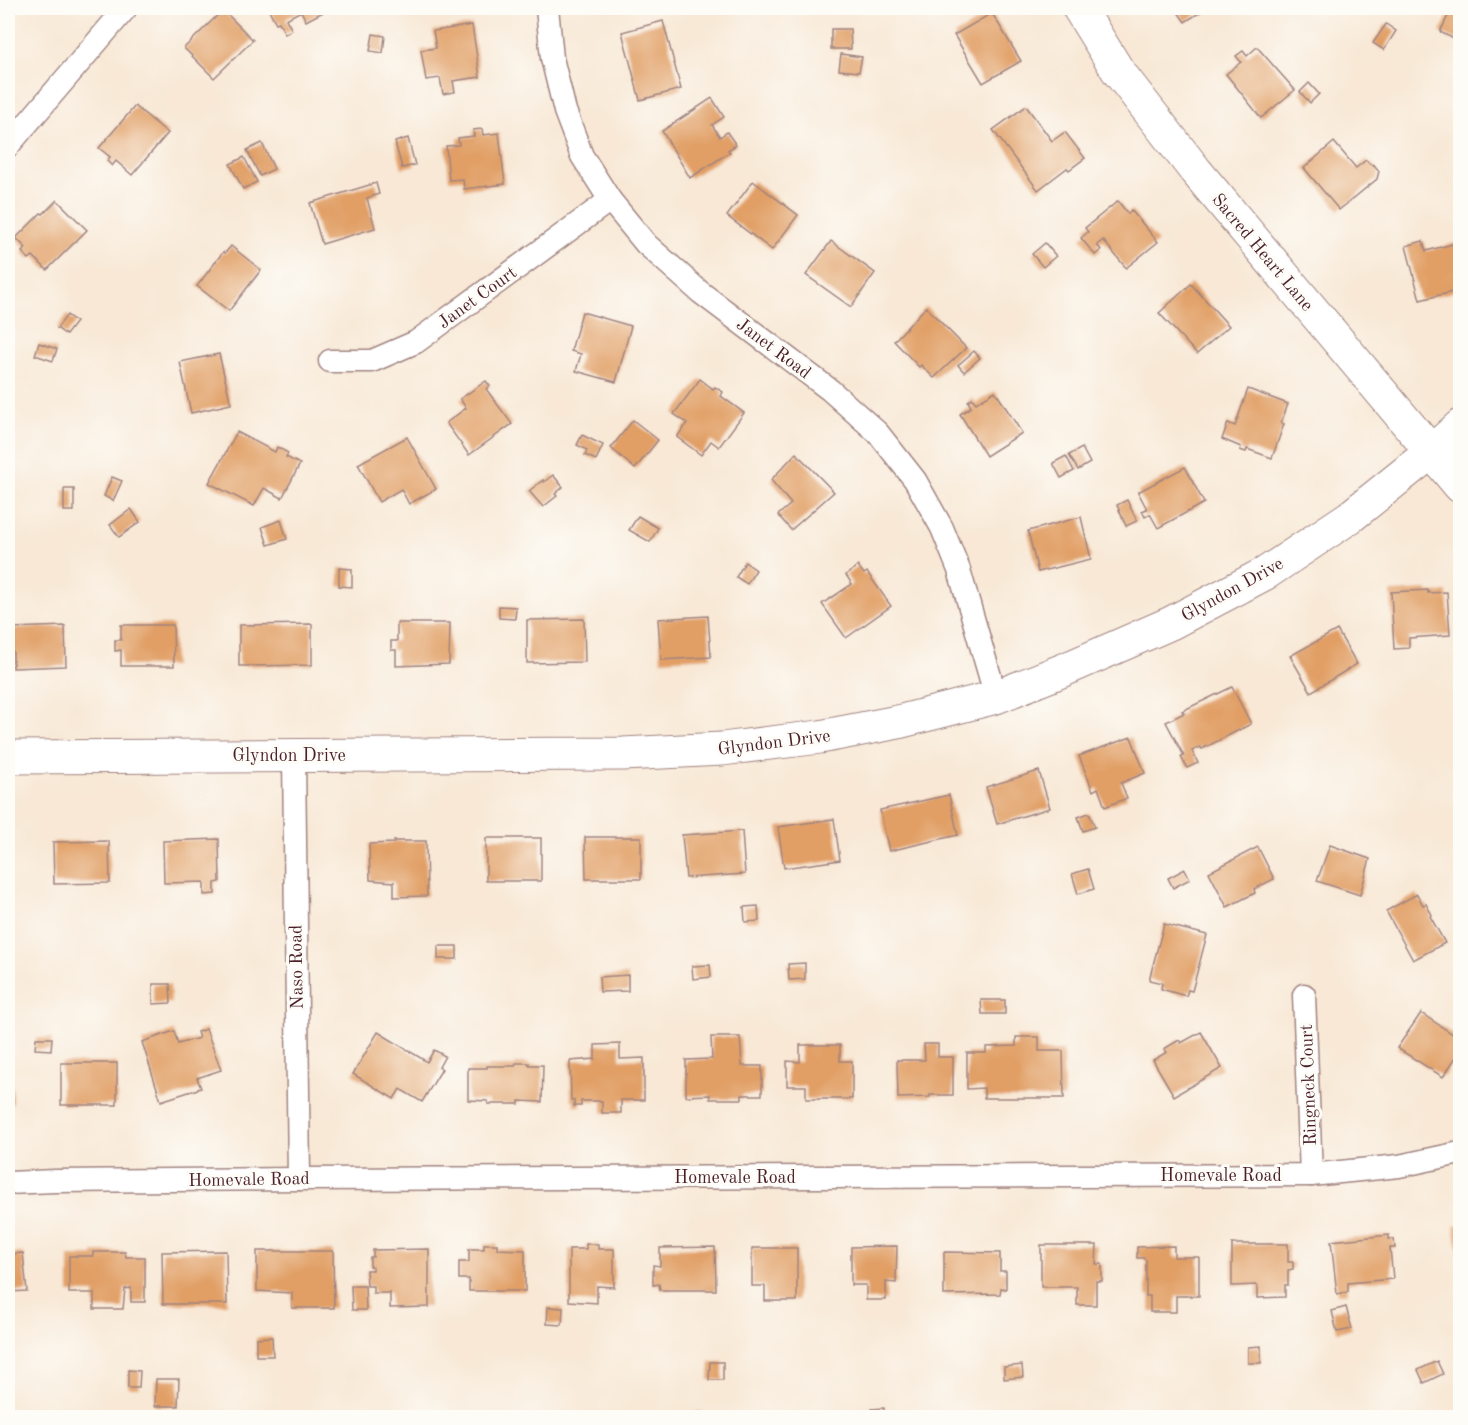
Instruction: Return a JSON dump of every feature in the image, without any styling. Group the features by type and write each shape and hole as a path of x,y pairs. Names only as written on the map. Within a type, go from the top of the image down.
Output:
{"street":[{"name":"Janet Road","path":"547,8 552,58 565,111 582,156 610,200 646,244 700,292 830,390 878,433 915,480 942,528 959,570 996,697"},
{"name":"Sacred Heart Lane","path":"1079,8 1118,70 1195,170 1461,486"},
{"path":"8,146 116,11"},
{"name":"Janet Court","path":"330,361 372,361 416,342 610,200"},
{"name":"Glyndon Drive","path":"8,757 623,754 722,749 820,737 898,722 996,697 1171,623 1266,573 1350,517 1461,426"},
{"name":"Naso Road","path":"294,755 299,1179"},
{"name":"Ringneck Court","path":"1304,995 1311,1174"},
{"name":"Homevale Road","path":"8,1183 299,1179 1311,1174 1399,1166 1461,1153"}],"building":[{"path":"268,8 323,8 325,11 306,21 301,11 286,19 292,30 285,34"},
{"path":"1175,8 1207,8 1185,22"},
{"path":"1452,8 1460,8 1460,42 1440,32"},
{"path":"223,10 253,40 214,78 184,48"},
{"path":"992,13 1021,61 983,83 954,35"},
{"path":"663,21 681,89 640,100 622,32"},
{"path":"1386,24 1396,31 1384,50 1373,43"},
{"path":"472,25 480,77 453,81 455,92 443,94 440,78 426,80 421,50 436,48 433,31"},
{"path":"831,29 850,29 851,49 831,49"},
{"path":"373,34 385,36 383,53 370,51"},
{"path":"1257,47 1295,90 1261,118 1226,74 1241,62 1236,56 1243,51 1247,56"},
{"path":"841,54 862,57 859,72 839,70"},
{"path":"1309,83 1319,94 1310,103 1300,92"},
{"path":"712,98 724,117 712,125 720,137 727,132 736,145 728,150 730,152 690,178 662,131"},
{"path":"135,106 168,133 132,175 116,161 112,166 107,161 110,157 99,148"},
{"path":"1026,106 1052,141 1065,132 1085,158 1069,170 1067,168 1038,190 993,130"},
{"path":"482,129 483,135 499,133 505,184 464,189 463,179 449,180 446,146 459,145 458,138 474,136 473,130"},
{"path":"408,138 415,165 402,168 395,142"},
{"path":"1334,142 1356,168 1366,160 1379,171 1377,179 1339,210 1304,168"},
{"path":"262,143 274,169 260,176 247,150"},
{"path":"244,157 257,182 243,189 230,164"},
{"path":"753,181 798,215 772,250 727,216"},
{"path":"376,183 379,194 367,198 375,228 322,244 310,203"},
{"path":"57,200 87,230 47,270 33,256 29,259 22,252 26,248 16,238"},
{"path":"1118,201 1128,214 1131,210 1158,242 1126,268 1103,240 1097,245 1101,250 1095,255 1081,238 1088,232 1085,228"},
{"path":"831,241 875,273 851,307 806,275"},
{"path":"1423,241 1426,251 1460,242 1460,287 1455,289 1456,291 1420,300 1406,246"},
{"path":"1045,243 1056,256 1043,267 1032,254"},
{"path":"231,246 261,270 229,311 197,286 223,252 225,253"},
{"path":"1191,284 1229,326 1197,354 1159,313"},
{"path":"926,307 966,348 934,378 921,365 919,367 894,341"},
{"path":"582,312 631,326 616,382 576,371 581,354 571,351"},
{"path":"67,315 76,322 66,335 57,328"},
{"path":"39,343 57,349 53,361 35,355"},
{"path":"974,351 980,358 964,372 958,365"},
{"path":"219,354 231,404 191,413 180,362"},
{"path":"700,379 713,389 715,387 723,392 721,396 744,413 719,447 711,441 701,455 677,437 687,423 674,414"},
{"path":"486,381 490,386 486,389 512,424 469,455 446,423 466,408 460,399"},
{"path":"1248,389 1288,404 1281,423 1284,424 1272,458 1247,449 1246,452 1240,450 1241,447 1222,439 1228,423 1235,426"},
{"path":"995,391 1022,433 986,456 960,414 971,407 968,401 972,398 976,403"},
{"path":"633,420 658,440 635,469 611,448"},
{"path":"237,432 275,452 277,447 288,453 286,457 300,464 282,498 264,488 254,506 209,483"},
{"path":"582,435 603,445 596,460 585,455 587,450 577,445"},
{"path":"407,437 436,489 409,504 401,489 379,502 358,464"},
{"path":"1082,448 1090,463 1078,470 1069,455"},
{"path":"796,453 834,492 791,530 778,515 791,504 771,480"},
{"path":"1066,456 1074,471 1061,478 1053,463"},
{"path":"1185,467 1204,503 1158,528 1150,514 1145,517 1142,511 1147,509 1138,492"},
{"path":"553,475 563,487 555,494 557,496 543,507 529,491"},
{"path":"112,477 122,481 113,501 104,496"},
{"path":"64,489 74,489 74,511 64,511"},
{"path":"1127,500 1137,521 1126,526 1117,505"},
{"path":"131,509 140,522 119,537 110,525"},
{"path":"638,516 658,528 650,542 629,530"},
{"path":"1081,517 1091,559 1038,572 1028,531"},
{"path":"281,520 287,539 268,545 262,527"},
{"path":"745,562 756,570 747,584 736,577"},
{"path":"858,566 864,574 867,572 891,606 846,638 822,604 852,584 846,575"},
{"path":"339,568 352,569 352,587 339,586"},
{"path":"1428,590 1428,593 1447,592 1450,635 1409,638 1409,648 1394,649 1391,592"},
{"path":"499,606 516,607 515,619 499,618"},
{"path":"708,616 711,657 661,660 658,619"},
{"path":"584,619 585,662 527,663 527,620"},
{"path":"397,623 450,623 449,664 396,666 396,650 391,650 391,641 397,641"},
{"path":"312,624 312,665 239,666 239,625"},
{"path":"121,625 173,625 174,666 121,666 121,650 115,651 115,640 121,640"},
{"path":"65,626 66,666 13,668 13,652 8,652 8,645 13,645 12,628"},
{"path":"1337,630 1357,664 1311,692 1290,656"},
{"path":"1232,687 1251,724 1202,749 1200,747 1192,751 1198,763 1187,768 1181,757 1184,756 1166,722 1184,713 1182,711"},
{"path":"1131,737 1145,773 1121,783 1127,798 1105,807 1098,788 1093,791 1079,756"},
{"path":"1039,771 1050,808 997,824 986,787"},
{"path":"949,795 958,835 889,851 880,810"},
{"path":"1089,813 1095,827 1083,831 1078,817"},
{"path":"834,819 840,860 784,868 778,827"},
{"path":"742,831 745,874 686,878 682,835"},
{"path":"585,837 641,837 641,879 586,879"},
{"path":"486,838 541,838 541,881 486,881"},
{"path":"219,839 220,882 215,883 215,894 204,895 204,882 164,883 163,841"},
{"path":"109,841 110,883 54,884 53,842"},
{"path":"394,841 426,841 427,896 394,897 394,882 370,880 369,844 394,843"},
{"path":"8,842 10,842 10,884 8,884"},
{"path":"1330,845 1370,859 1360,895 1317,881"},
{"path":"1258,847 1274,879 1254,889 1255,893 1227,907 1209,872"},
{"path":"1088,869 1094,889 1078,894 1072,874"},
{"path":"1185,869 1190,879 1173,888 1168,878"},
{"path":"1417,894 1423,905 1426,904 1445,943 1413,960 1386,911"},
{"path":"758,906 759,921 745,922 744,907"},
{"path":"1164,924 1207,935 1192,991 1188,990 1186,996 1161,989 1162,983 1149,980"},
{"path":"438,946 457,946 457,959 438,959"},
{"path":"805,963 805,979 789,980 788,964"},
{"path":"710,965 711,977 693,979 692,966"},
{"path":"628,975 628,991 600,992 599,977"},
{"path":"153,984 170,984 171,1003 153,1004"},
{"path":"981,1000 1005,1000 1005,1014 982,1014"},
{"path":"1421,1013 1460,1039 1460,1051 1443,1077 1397,1048"},
{"path":"206,1029 221,1070 197,1078 201,1088 161,1101 142,1042 174,1031 178,1044 199,1038 197,1032"},
{"path":"378,1032 427,1062 434,1050 445,1056 439,1067 442,1069 422,1102 400,1089 394,1099 353,1074"},
{"path":"1201,1032 1222,1068 1174,1096 1153,1060 1167,1052 1164,1049 1179,1040 1181,1043"},
{"path":"711,1037 740,1037 742,1066 762,1066 762,1095 742,1095 742,1099 710,1099 710,1095 686,1096 686,1060 712,1059"},
{"path":"1016,1037 1039,1037 1039,1051 1063,1051 1064,1098 984,1098 984,1088 967,1089 967,1053 986,1053 986,1047 1016,1046"},
{"path":"36,1038 52,1038 51,1050 35,1049"},
{"path":"9,1042 13,1104 8,1104"},
{"path":"620,1044 620,1059 644,1058 644,1100 621,1100 621,1113 602,1113 602,1101 581,1101 581,1106 574,1106 574,1100 571,1100 570,1061 595,1059 595,1045"},
{"path":"924,1044 938,1044 938,1057 953,1057 953,1095 898,1098 897,1060 925,1060"},
{"path":"800,1045 840,1045 840,1061 852,1061 852,1099 806,1099 806,1086 787,1086 787,1061 800,1062"},
{"path":"61,1063 117,1063 117,1105 61,1105"},
{"path":"516,1063 543,1065 542,1102 519,1101 519,1104 488,1104 488,1101 468,1100 468,1068 515,1066"},
{"path":"1460,1225 1460,1253 1459,1253 1454,1226"},
{"path":"1389,1235 1389,1239 1394,1239 1395,1248 1390,1248 1393,1279 1348,1283 1348,1292 1337,1294 1331,1241"},
{"path":"484,1244 497,1244 497,1249 525,1250 525,1291 469,1291 469,1279 459,1279 459,1262 469,1262 469,1249 484,1249"},
{"path":"586,1244 598,1244 598,1249 614,1249 614,1287 597,1286 597,1303 569,1301 569,1249 586,1249"},
{"path":"1232,1244 1288,1244 1288,1262 1293,1262 1293,1269 1288,1270 1285,1297 1257,1298 1257,1285 1232,1286"},
{"path":"1041,1245 1097,1245 1096,1264 1102,1264 1102,1281 1096,1281 1096,1305 1077,1305 1077,1287 1041,1287"},
{"path":"897,1246 896,1283 886,1282 886,1300 866,1300 866,1285 851,1285 851,1247"},
{"path":"1174,1246 1174,1257 1199,1257 1199,1296 1176,1296 1176,1312 1150,1312 1150,1296 1146,1296 1146,1260 1137,1258 1137,1247"},
{"path":"715,1247 716,1290 660,1290 659,1284 653,1285 653,1265 660,1266 660,1248"},
{"path":"752,1248 797,1248 797,1301 765,1301 765,1286 752,1286"},
{"path":"429,1249 429,1307 390,1308 390,1293 373,1293 373,1286 367,1286 366,1270 373,1270 370,1266 370,1257 373,1257 373,1250"},
{"path":"226,1251 227,1304 163,1304 162,1252"},
{"path":"257,1251 333,1251 334,1308 292,1308 292,1293 257,1291"},
{"path":"93,1252 125,1252 126,1257 145,1257 145,1302 131,1302 131,1288 125,1289 123,1309 94,1309 94,1293 69,1293 69,1256 93,1256"},
{"path":"944,1252 1000,1253 1000,1271 1006,1271 1006,1289 1001,1288 1000,1294 944,1295"},
{"path":"23,1253 27,1291 8,1292 8,1254"},
{"path":"351,1286 365,1286 366,1310 352,1310"},
{"path":"548,1307 563,1308 562,1325 547,1324"},
{"path":"1346,1307 1352,1329 1337,1332 1332,1311"},
{"path":"272,1337 273,1356 256,1356 256,1338"},
{"path":"1261,1346 1261,1363 1248,1363 1248,1347"},
{"path":"1437,1361 1443,1374 1424,1383 1418,1370"},
{"path":"710,1362 723,1362 723,1380 709,1380"},
{"path":"1022,1365 1023,1377 1004,1379 1004,1367"},
{"path":"128,1370 140,1371 139,1388 128,1388"},
{"path":"156,1379 179,1379 178,1406 155,1406"},
{"path":"884,1408 885,1418 873,1418 872,1409"},
{"path":"702,1412 703,1418 687,1418 687,1414"}]}
